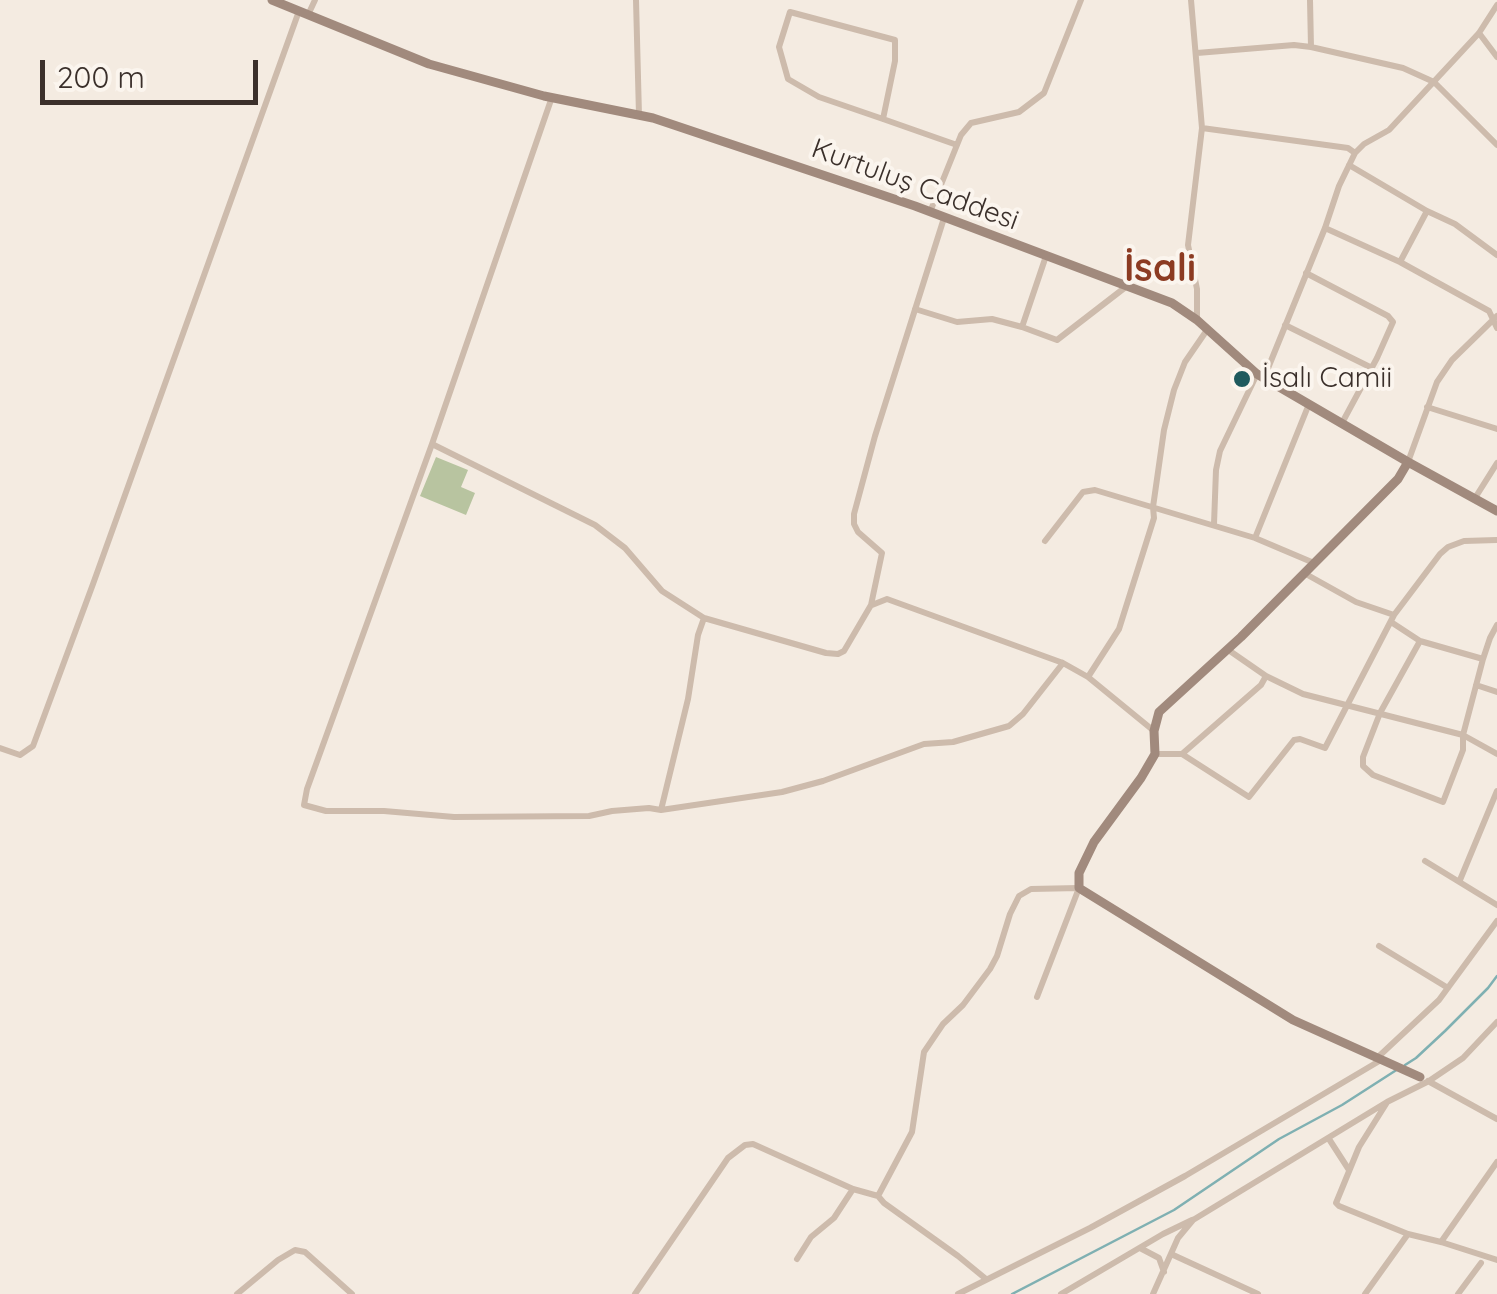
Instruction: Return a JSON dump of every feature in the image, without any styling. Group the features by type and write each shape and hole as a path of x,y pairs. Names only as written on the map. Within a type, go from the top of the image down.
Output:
{"main road":[{"name":"Kurtuluş Caddesi","path":"272,0 428,64 552,98 640,115 930,212 1172,303 1260,376 1497,511"},
{"path":"1408,462 1398,479 1227,650 1159,712 1154,754 1094,842 1079,872 1079,888 1293,1020 1425,1079"}],"street":[{"path":"0,748 20,755 32,746 303,13 314,0"},
{"path":"636,0 640,115"},
{"path":"930,212 961,135 971,123 1020,112 1044,93 1081,0"},
{"path":"1192,0 1202,128 1188,245 1197,288 1197,320"},
{"path":"1310,0 1311,47"},
{"path":"1214,524 1220,452 1285,325 1355,153 1390,130 1478,33 1497,5"},
{"path":"883,119 895,60 895,40 790,12 779,48 788,80 819,97 957,145"},
{"path":"1478,33 1497,56"},
{"path":"1197,53 1294,45 1403,68 1434,82 1497,145"},
{"path":"552,98 306,789 304,805 326,811 454,817 589,816 782,792 924,744 953,742 1008,726 1023,714 1063,663"},
{"path":"1202,128 1348,148 1355,153"},
{"path":"1349,165 1455,224 1497,255"},
{"path":"1400,262 1426,211"},
{"path":"432,444 595,525 625,548 662,591 704,618 838,654 844,651 870,605 882,553 858,532 854,514 944,218"},
{"path":"1325,228 1400,262 1489,311 1497,328"},
{"path":"1022,326 1046,256"},
{"path":"1306,274 1393,322 1342,423"},
{"path":"914,308 957,322 992,319 1057,340 1127,286"},
{"path":"1408,462 1437,382 1452,360 1495,318"},
{"path":"1285,325 1370,368"},
{"path":"1088,678 1119,629 1154,518 1152,507 1164,430 1174,390 1184,362 1207,330"},
{"path":"1255,538 1310,404"},
{"path":"1426,407 1497,429"},
{"path":"1474,499 1497,463"},
{"path":"1045,541 1084,492 1096,490 1214,524 1314,563"},
{"path":"1154,754 1182,754 1249,798 1294,740 1324,748 1392,618 1448,547 1464,540 1497,540"},
{"path":"1304,573 1392,618 1420,642 1483,659"},
{"path":"870,605 887,599 1063,663 1154,731"},
{"path":"661,810 704,618"},
{"path":"1420,642 1380,713 1363,766 1373,775 1443,802 1463,750 1463,735 1483,659 1497,625"},
{"path":"1227,650 1303,694 1463,735 1497,754"},
{"path":"1182,754 1261,685 1266,676"},
{"path":"1476,685 1497,692"},
{"path":"1460,880 1497,791"},
{"path":"1425,861 1497,905"},
{"path":"878,1196 912,1132 924,1052 990,969 1019,896 1031,889 1079,888 1037,997"},
{"path":"958,1294 1154,1193 1383,1060 1439,1000 1497,922"},
{"path":"1379,946 1448,988"},
{"path":"1061,1294 1464,1058 1497,1022"},
{"path":"1425,1079 1497,1119"},
{"path":"1388,1102 1359,1147 1338,1206 1408,1234 1497,1260"},
{"path":"1328,1139 1349,1170"},
{"path":"635,1294 728,1158 752,1144 853,1189 878,1196 986,1279"},
{"path":"1441,1242 1497,1162"},
{"path":"798,1259 853,1189"},
{"path":"1153,1294 1178,1238 1193,1220"},
{"path":"1365,1294 1408,1234"},
{"path":"1139,1248 1160,1258 1164,1272"},
{"path":"238,1294 295,1250 305,1252 352,1294"},
{"path":"1171,1254 1258,1294"},
{"path":"1458,1294 1481,1263"}],"green space":[{"path":"436,457 468,470 461,487 475,493 466,515 420,496"}],"waterway":[{"path":"1405,1065 1445,1031 1497,976"},
{"path":"1012,1294 1174,1210 1279,1139 1398,1069"}],"place":[{"name":"İsalı Camii","path":"1242,379"}],"district":[{"name":"İsali","path":"1160,270"}]}
